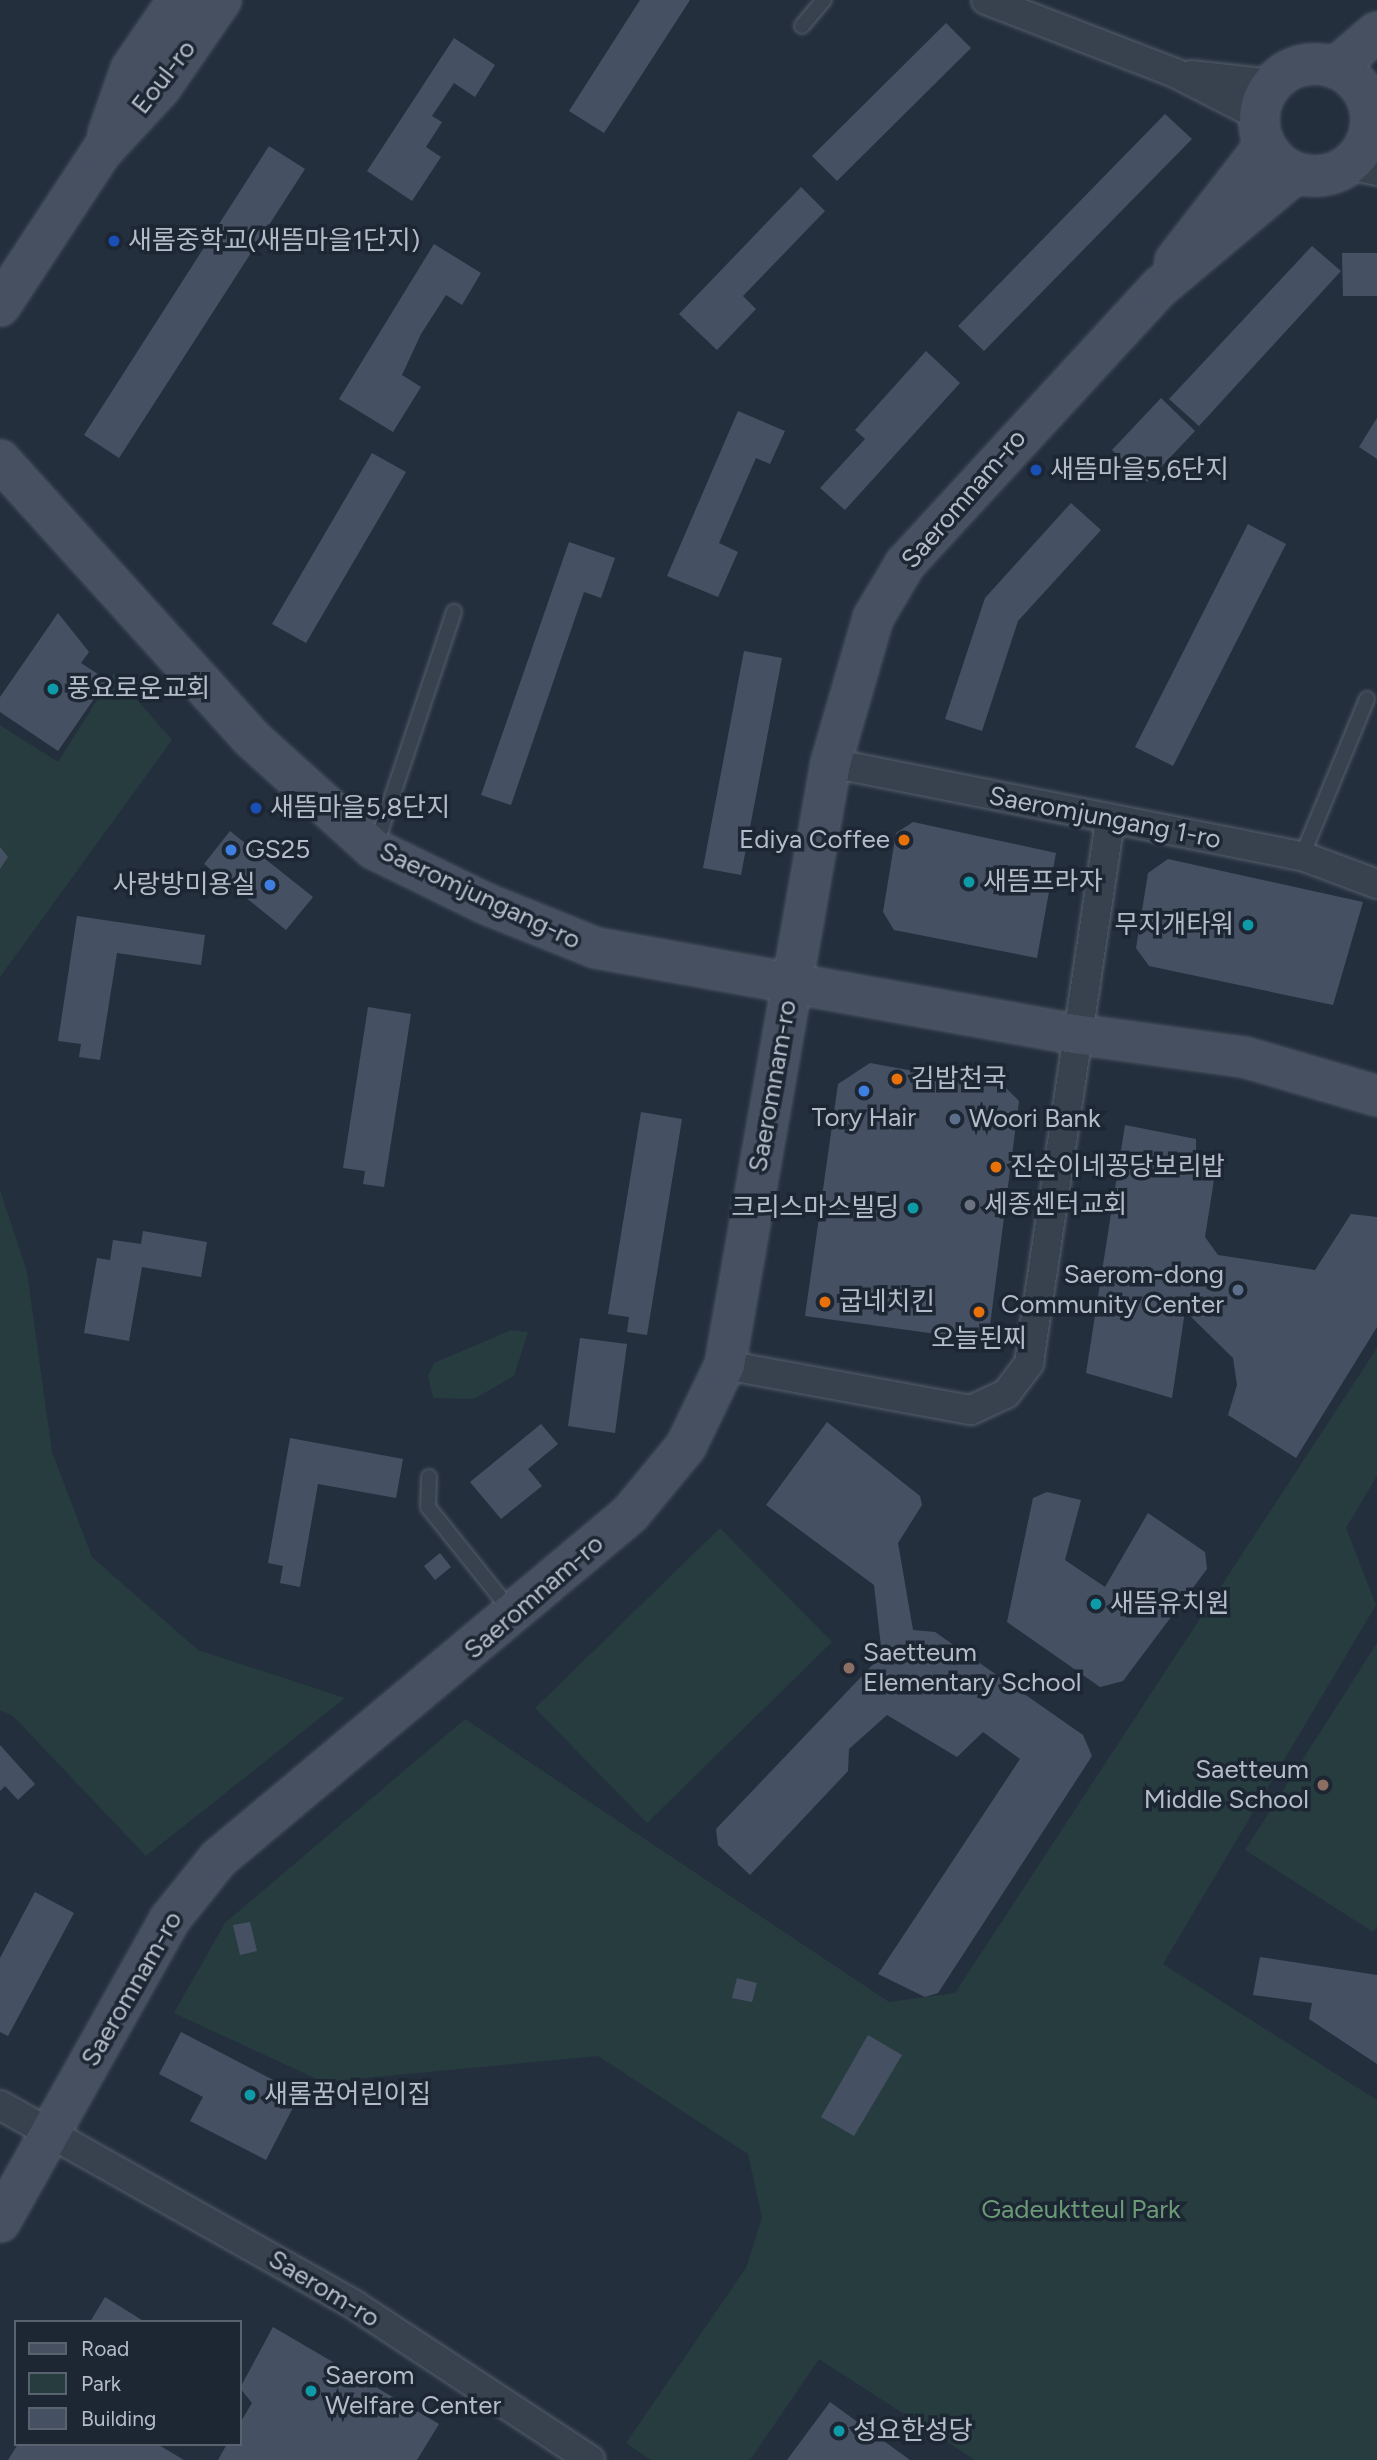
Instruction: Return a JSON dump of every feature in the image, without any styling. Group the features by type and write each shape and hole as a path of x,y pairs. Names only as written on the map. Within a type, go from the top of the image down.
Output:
{"street":[{"name":"Eoul-ro","path":"102,151 131,69 177,0"},
{"name":"Eoul-ro","path":"0,306 102,151 161,87 220,0"},
{"path":"986,0 1175,73 1266,115 1296,173 1323,175 1363,168 1372,104 1335,68 1302,66 1266,115"},
{"path":"1335,68 1377,32"},
{"name":"Saeromnam-ro","path":"1160,287 1266,115"},
{"name":"Saeromnam-ro","path":"0,2222 170,1919 218,1859 514,1615 630,1514 686,1446 725,1365 831,763 873,618 905,564 1160,287 1296,173"},
{"name":"Saeromjungang-ro","path":"0,460 250,737 374,849 596,948 792,979 1075,1034 1244,1057 1377,1096"},
{"name":"Saeromjungang 1-ro","path":"831,763 1110,821 1302,856 1377,884"},
{"path":"725,1365 971,1410 1006,1394 1029,1363 1075,1034 1110,821"},
{"name":"Saerom-ro","path":"0,2105 52,2129 356,2306 590,2460"}],"lane":[{"path":"802,26 824,0"},
{"path":"374,849 454,612"},
{"path":"1302,856 1367,699"},
{"path":"429,1477 428,1507 514,1615"}],"green space":[{"path":"114,673 172,740 0,977 0,725 58,762"},
{"path":"0,1190 27,1272 52,1452 92,1557 198,1650 345,1698 146,1856 13,1716 0,1710"},
{"path":"511,1330 528,1332 514,1376 474,1399 433,1398 428,1376 434,1363"},
{"name":"Gadeuktteul Park","path":"1377,1348 1377,1476 1346,1528 1376,1605 1163,1964 1377,2100 1377,2460 975,2460 819,2359 750,2460 651,2460 626,2443 746,2268 762,2218 748,2154 598,2056 323,2082 174,2013 225,1923 465,1719 889,2002 955,1993"},
{"path":"720,1528 832,1642 647,1823 535,1708"},
{"path":"1377,1643 1377,1926 1373,1932 1245,1850"}],"building":[{"path":"640,0 690,0 604,133 569,111"},
{"path":"946,23 971,48 837,181 812,156"},
{"path":"454,38 495,65 475,97 454,83 432,116 442,122 426,147 441,157 412,201 367,171"},
{"path":"1165,114 1192,139 984,351 958,326"},
{"path":"269,146 305,169 119,458 84,435"},
{"path":"801,187 825,211 743,296 756,309 717,350 679,314"},
{"path":"434,244 481,273 462,305 446,295 421,334 402,375 421,387 393,432 339,399"},
{"path":"1312,246 1341,271 1199,426 1169,399"},
{"path":"1342,253 1377,253 1377,296 1343,296"},
{"path":"926,351 960,383 845,510 820,488 865,439 855,430"},
{"path":"1161,398 1195,431 1147,482 1112,450"},
{"path":"738,411 785,431 770,464 756,458 719,543 738,552 718,597 667,576"},
{"path":"1377,418 1377,459 1359,447"},
{"path":"372,453 406,472 306,643 272,624"},
{"path":"1071,503 1101,530 1018,621 982,731 945,719 985,598"},
{"path":"1248,524 1286,544 1173,766 1135,747"},
{"path":"569,542 615,558 601,598 584,592 511,805 481,795"},
{"name":"풍요로운교회","path":"58,613 89,652 81,663 107,680 58,751 0,712 0,697"},
{"path":"744,651 782,658 741,875 703,868"},
{"name":"새뜸프라자","path":"913,822 1056,853 1037,958 894,930 883,912 896,833"},
{"path":"230,831 313,897 286,930 204,864"},
{"path":"0,847 8,857 0,869"},
{"name":"무지개타워","path":"1168,859 1363,902 1333,1005 1149,966 1136,948 1148,873"},
{"path":"77,916 205,935 201,965 117,953 100,1060 79,1057 81,1044 58,1041"},
{"path":"368,1007 411,1014 384,1187 363,1184 365,1171 343,1168"},
{"name":"크리스마스빌딩","path":"870,1063 1006,1088 1019,1101 988,1341 805,1316 838,1084"},
{"path":"641,1112 682,1119 647,1335 627,1332 629,1317 608,1314"},
{"name":"Saerom-dong Community Center","path":"1125,1125 1196,1139 1196,1163 1216,1167 1205,1237 1218,1255 1315,1270 1351,1214 1377,1217 1377,1327 1296,1458 1228,1415 1237,1385 1233,1358 1185,1311 1172,1398 1086,1373"},
{"path":"143,1231 207,1242 201,1277 142,1267 129,1341 84,1333 97,1258 110,1260 113,1240 141,1244"},
{"path":"580,1338 627,1344 615,1433 568,1426"},
{"path":"827,1422 920,1496 922,1505 898,1543 913,1630 935,1632 1083,1735 1092,1756 938,1993 925,1997 878,1974 1020,1759 983,1732 957,1757 887,1715 849,1749 848,1771 750,1875 718,1845 716,1829 882,1655 874,1585 766,1505"},
{"path":"541,1424 558,1444 528,1469 542,1486 501,1519 470,1482"},
{"path":"290,1438 403,1459 396,1498 318,1484 300,1587 280,1583 283,1566 268,1563"},
{"name":"새뜸유치원","path":"1047,1492 1081,1500 1065,1560 1105,1587 1148,1513 1205,1552 1207,1569 1123,1681 1100,1687 1007,1622 1033,1498"},
{"path":"440,1553 451,1567 435,1580 424,1566"},
{"path":"0,1745 35,1784 18,1800 5,1786 0,1791"},
{"path":"35,1892 74,1913 8,2036 0,2032 0,1958"},
{"path":"250,1922 257,1951 240,1955 233,1925"},
{"path":"1260,1957 1377,1975 1377,2064 1309,2019 1312,2003 1253,1995"},
{"path":"737,1978 757,1983 752,2002 732,1998"},
{"name":"새롬꿈어린이집","path":"181,2032 300,2094 266,2160 190,2121 203,2097 159,2074"},
{"path":"868,2035 902,2055 854,2136 821,2117"},
{"path":"105,2297 142,2320 91,2320"},
{"name":"Saerom Welfare Center","path":"273,2327 439,2424 417,2460 218,2460 226,2446 242,2446 242,2420 252,2403 242,2390 242,2384"},
{"name":"성요한성당","path":"830,2402 910,2460 787,2460"},
{"path":"17,2446 160,2446 184,2460 8,2460"}],"place":[{"name":"새롬중학교(새뜸마을1단지)","path":"114,241"},
{"name":"새뜸마을5,6단지","path":"1036,470"},
{"name":"풍요로운교회","path":"53,689"},
{"name":"새뜸마을5,8단지","path":"256,808"},
{"name":"Ediya Coffee","path":"904,840"},
{"name":"GS25","path":"231,850"},
{"name":"새뜸프라자","path":"969,882"},
{"name":"사랑방미용실","path":"270,885"},
{"name":"무지개타워","path":"1248,925"},
{"name":"김밥천국","path":"897,1079"},
{"name":"Tory Hair","path":"864,1091"},
{"name":"Woori Bank","path":"955,1119"},
{"name":"진순이네꽁당보리밥","path":"996,1167"},
{"name":"세종센터교회","path":"970,1205"},
{"name":"크리스마스빌딩","path":"913,1208"},
{"name":"Saerom-dong Community Center","path":"1238,1290"},
{"name":"굽네치킨","path":"825,1302"},
{"name":"오늘된찌","path":"979,1312"},
{"name":"새뜸유치원","path":"1096,1604"},
{"name":"Saetteum Elementary School","path":"849,1668"},
{"name":"Saetteum Middle School","path":"1323,1785"},
{"name":"새롬꿈어린이집","path":"250,2095"},
{"name":"Saerom Welfare Center","path":"311,2391"},
{"name":"성요한성당","path":"839,2431"}]}
